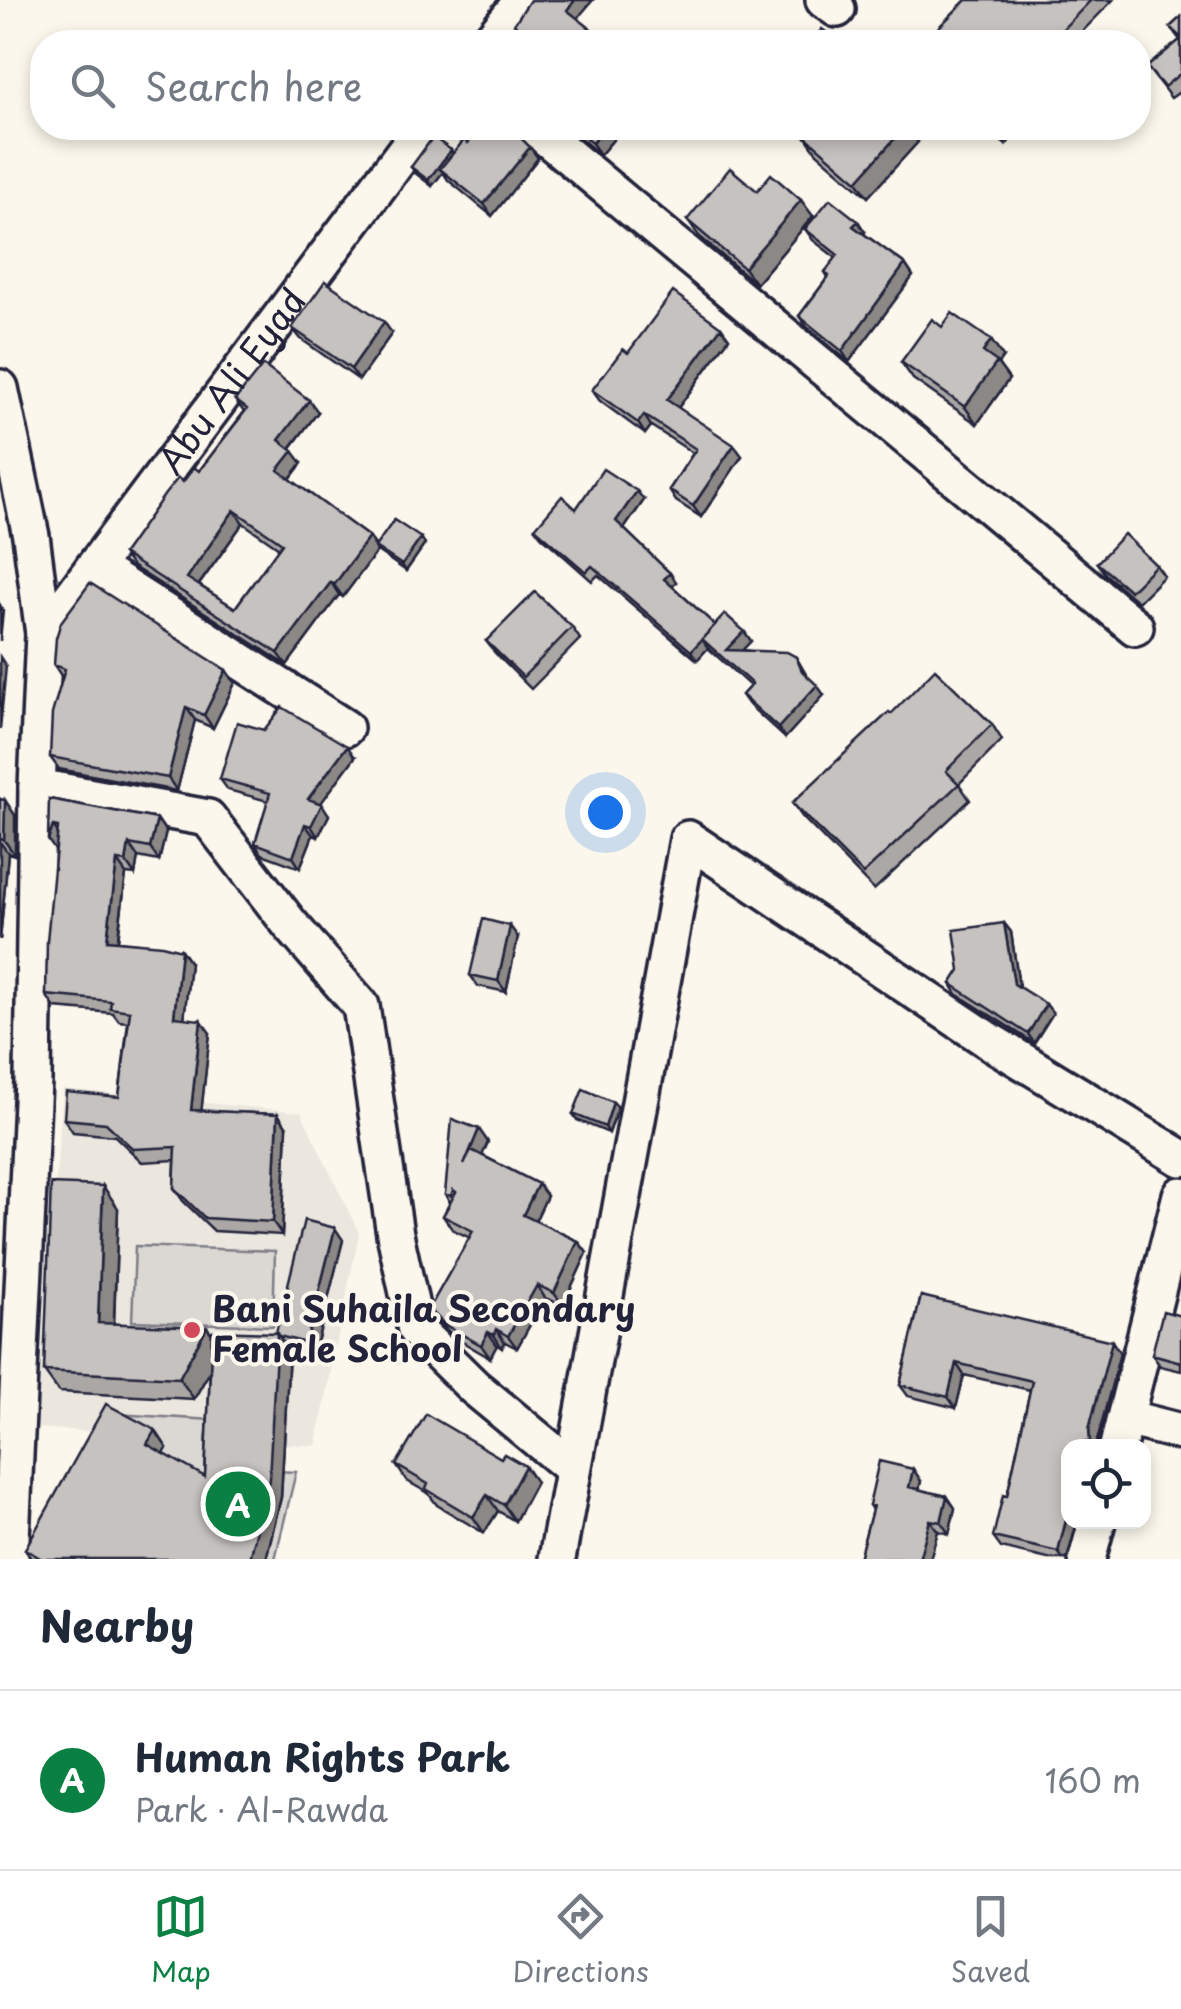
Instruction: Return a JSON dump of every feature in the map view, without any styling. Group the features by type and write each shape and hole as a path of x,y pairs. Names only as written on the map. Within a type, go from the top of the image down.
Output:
{"street":[{"path":"499,30 523,0"},
{"name":"Abu Ali Eyad","path":"44,634 413,140"},
{"path":"549,140 1135,627"},
{"path":"0,388 31,536 44,634 37,787 33,1081 10,1559"},
{"path":"94,567 345,728"},
{"path":"37,787 208,818 288,923 362,1006 395,1234 416,1330 474,1387 572,1468"},
{"path":"557,1559 688,839 988,1040 1181,1158"},
{"path":"1181,1195 1122,1432 1181,1432"},
{"path":"1087,1559 1095,1529"}],"shaded area":[{"name":"Bani Suhaila Secondary Female School","path":"63,1089 301,1112 359,1233 316,1446 36,1428"},
{"path":"135,1246 275,1251 273,1326 132,1321"},
{"path":"116,1414 228,1421 227,1469 296,1472 275,1559 229,1559 103,1430"}],"building":[{"path":"530,0 575,0 567,10 590,28 520,30 514,24"},
{"path":"966,0 1091,0 1062,30 936,30"},
{"path":"1181,17 1181,38 1170,27"},
{"path":"1181,39 1181,73 1164,87 1151,72 1151,64"},
{"path":"431,140 451,150 428,180 411,167"},
{"path":"464,140 523,140 530,147 484,204 440,169"},
{"path":"810,140 893,140 857,181"},
{"path":"730,168 757,191 771,174 801,200 744,268 687,220"},
{"path":"830,199 858,221 853,226 905,264 842,351 799,316 829,276 825,272 838,255 805,229"},
{"path":"325,281 384,322 351,369 292,328"},
{"path":"673,292 721,327 667,400 734,445 693,506 669,490 696,449 644,415 638,423 592,390 623,349 628,353"},
{"path":"952,313 991,340 983,352 997,362 965,407 901,362 932,319 942,327"},
{"path":"263,365 309,400 279,440 293,451 278,470 369,537 278,653 123,554 178,478 183,482 194,467 199,471 247,409 235,400","holes":["234,510 282,543 235,608 187,578"]},
{"path":"603,469 637,491 616,521 670,573 664,579 715,625 691,651 592,566 586,572 535,528 562,496 576,509"},
{"path":"394,520 421,538 402,565 375,547"},
{"path":"1124,534 1156,565 1130,591 1097,563"},
{"path":"90,583 226,670 204,715 186,707 168,778 50,757 52,714 65,669 54,665 56,638 61,622"},
{"path":"535,592 572,627 523,677 486,641"},
{"path":"725,614 744,631 726,650 787,652 796,657 802,671 817,685 778,728 742,695 752,684 702,639"},
{"path":"935,669 992,724 946,771 959,784 863,874 792,803"},
{"path":"282,707 347,746 308,799 322,804 311,826 305,824 293,857 255,843 270,793 220,779 237,722 264,730"},
{"path":"0,799 5,800 4,840 0,839"},
{"path":"49,799 157,819 150,848 129,844 126,862 117,861 107,940 181,950 174,1017 201,1020 191,1110 278,1114 273,1222 205,1218 174,1188 176,1147 133,1149 106,1123 64,1119 66,1092 119,1097 130,1011 110,1008 111,1001 46,995 58,827 53,826 48,840"},
{"path":"483,919 510,926 498,981 470,975"},
{"path":"1004,923 1014,984 1046,1004 1028,1034 951,984 960,970 954,930"},
{"path":"583,1089 613,1102 605,1127 573,1114"},
{"path":"452,1119 479,1129 464,1165 471,1150 538,1184 523,1215 578,1241 554,1293 537,1285 508,1336 496,1329 494,1335 488,1332 481,1345 445,1325 429,1309 473,1231 443,1216 456,1192 453,1190 451,1196 445,1194"},
{"path":"51,1184 103,1186 98,1323 207,1327 179,1378 44,1371"},
{"path":"304,1220 335,1228 306,1343 276,1333"},
{"path":"921,1296 1112,1341 1090,1439 1061,1439 1064,1529 1058,1552 993,1537 1003,1495 1007,1496 1032,1381 956,1363 948,1397 900,1385"},
{"path":"1163,1311 1181,1316 1181,1362 1152,1354"},
{"path":"212,1331 277,1333 269,1479 250,1559 42,1559 25,1549 106,1404 155,1430 147,1444 205,1477"},
{"path":"426,1414 501,1458 504,1454 525,1466 504,1505 487,1495 473,1517 426,1489 428,1484 396,1465"},
{"path":"879,1461 913,1469 909,1487 947,1496 941,1522 930,1520 919,1559 859,1559 873,1506 869,1505"}],"place":[{"name":"Bani Suhaila Secondary Female School","path":"192,1330"},
{"name":"Human Rights Park","path":"238,1504"}]}
